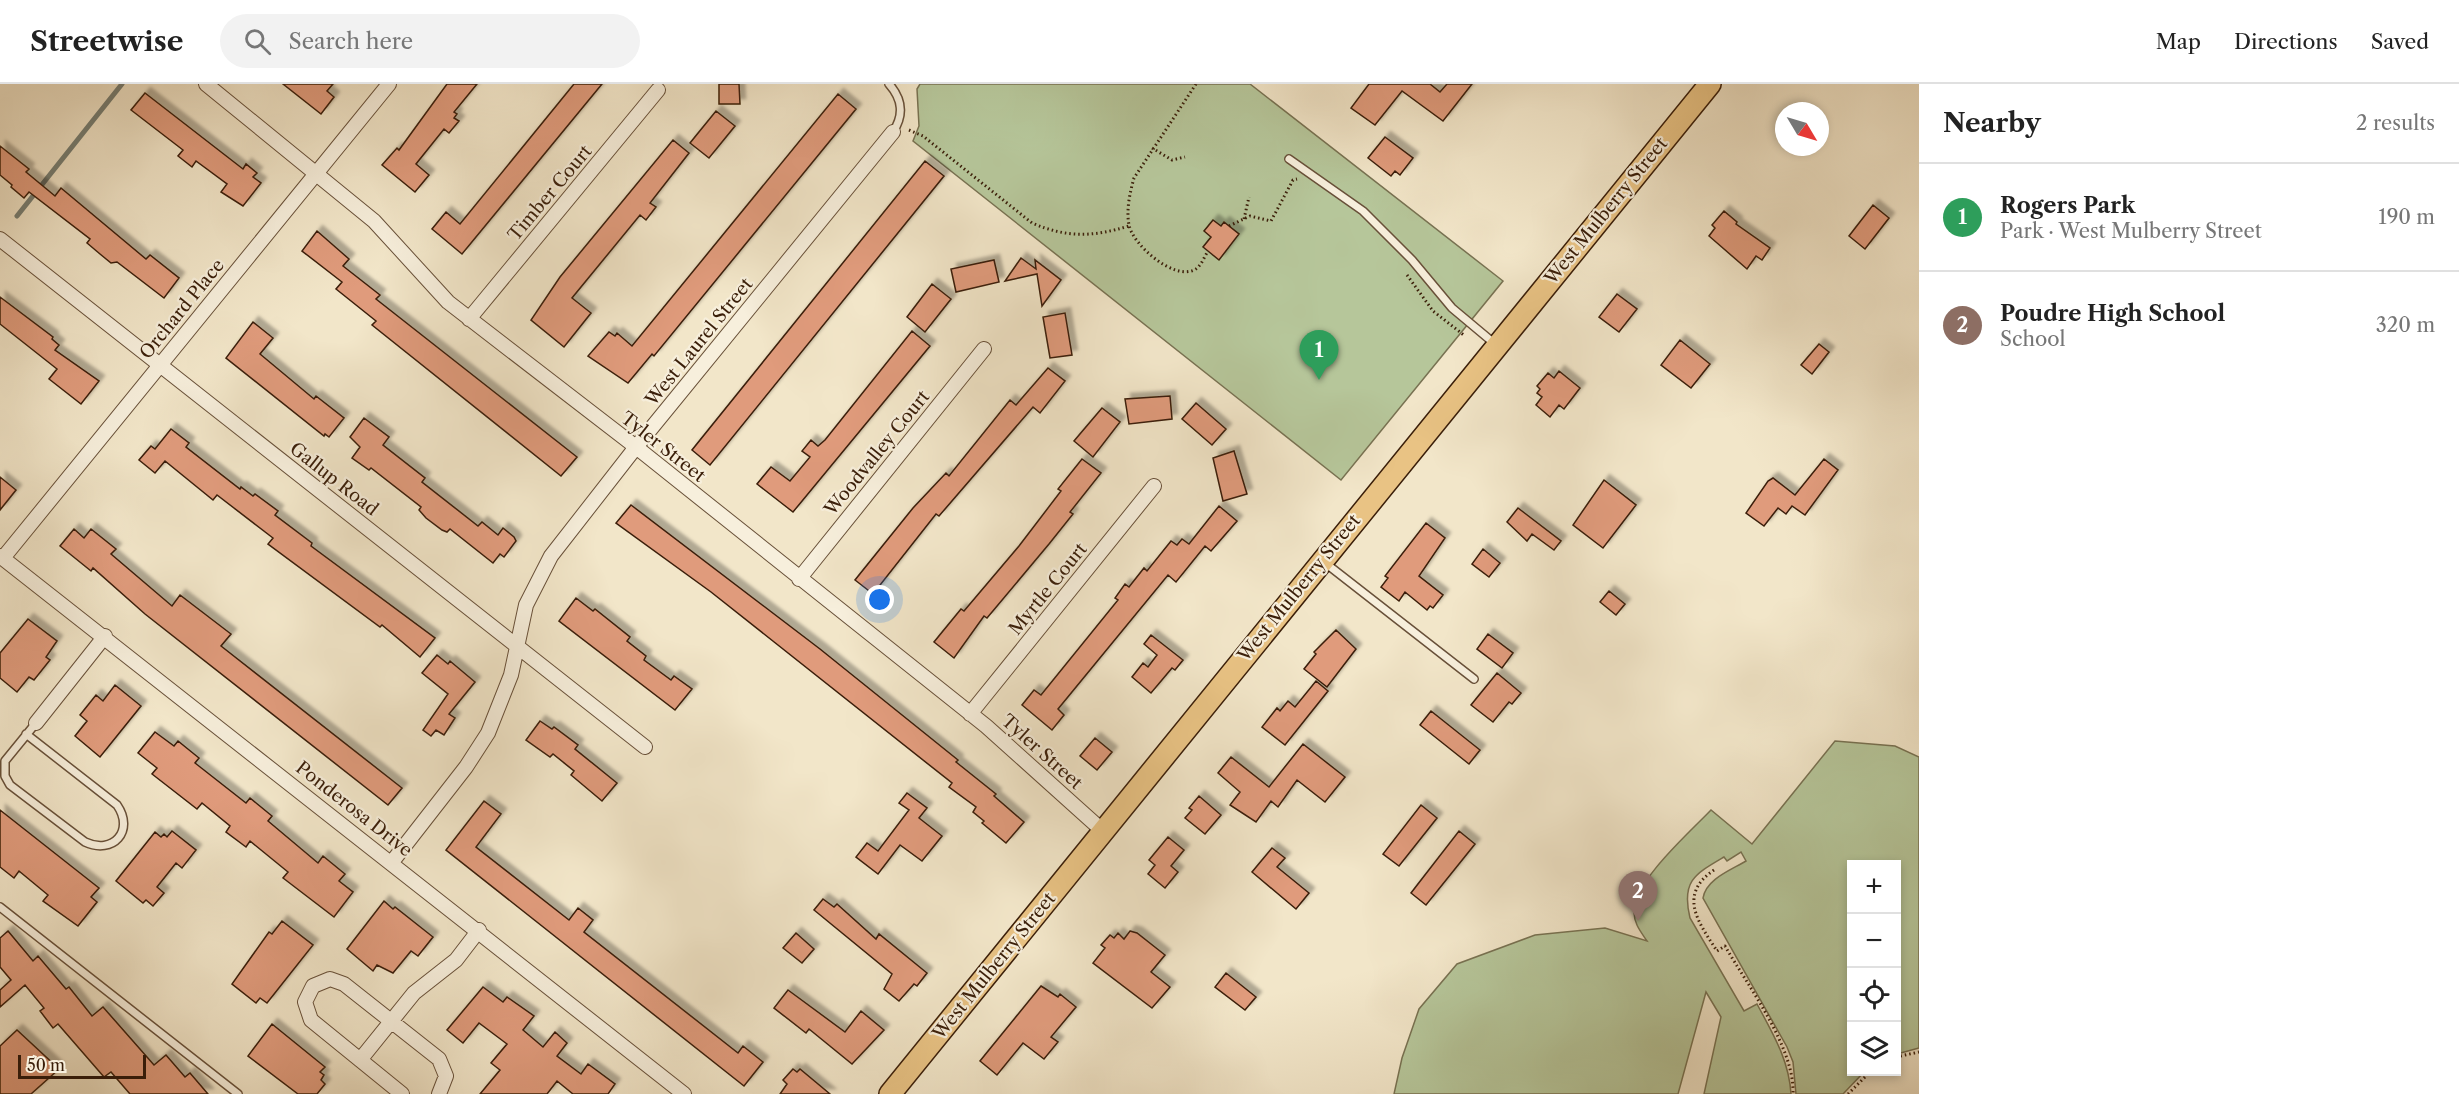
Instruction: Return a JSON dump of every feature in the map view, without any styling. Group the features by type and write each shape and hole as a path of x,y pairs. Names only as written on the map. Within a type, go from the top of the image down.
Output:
{"main road":[{"name":"West Mulberry Street","path":"890,1094 1710,84"}],"street":[{"name":"Tyler Street","path":"206,84 374,221 448,302 636,447 970,714 1104,832"},
{"name":"Orchard Place","path":"2,557 389,84"},
{"name":"Timber Court","path":"469,319 658,90"},
{"name":"West Laurel Street","path":"392,862 478,750 504,695 526,605 541,572 636,447 893,132"},
{"name":"Gallup Road","path":"0,239 645,747"},
{"name":"Woodvalley Court","path":"799,579 984,349"},
{"name":"Myrtle Court","path":"970,714 1155,486"},
{"name":"Ponderosa Drive","path":"2,557 479,930 684,1094"},
{"path":"36,723 105,636"},
{"path":"360,1060 414,993 456,960 479,930"},
{"path":"402,1094 311,1020 305,1008 309,991 324,980 336,980 392,1022 442,1064 445,1082 439,1094"}],"lane":[{"path":"889,84 902,108 901,116 893,132"},
{"path":"1289,159 1335,189 1371,218 1412,260 1452,308 1497,345"},
{"path":"1322,560 1474,679"},
{"path":"10,785 4,770 5,761 36,723"},
{"path":"0,777 85,842 96,847 106,847 121,833 124,824 123,814 117,805 26,734"},
{"path":"0,907 238,1094"}],"path":[{"path":"1196,84 1134,178 1130,191 1129,226 1151,255 1166,266 1191,272 1197,268 1208,251"},
{"path":"909,130 923,136 1032,223 1049,230 1084,236 1102,234 1129,226"},
{"path":"1152,148 1172,160 1185,157"},
{"path":"1229,226 1250,216 1270,221 1293,180 1297,178 1307,185"},
{"path":"1244,220 1249,197"},
{"path":"1402,267 1433,311 1465,336"},
{"path":"1714,870 1704,877 1695,891 1696,918 1718,951 1725,946 1780,1041 1792,1070 1793,1094"},
{"path":"1901,1056 1919,1052"},
{"path":"1848,1094 1865,1076"}],"green space":[{"path":"920,84 1250,84 1503,281 1341,480 913,141 919,126 917,89"},
{"path":"1835,741 1895,746 1919,757 1919,1048 1901,1053 1901,860 1847,860 1847,1076 1860,1076 1843,1094 1796,1094 1793,1062 1787,1047 1703,898 1705,891 1714,880 1746,861 1741,852 1727,861 1724,857 1705,868 1693,880 1687,895 1690,918 1744,1011 1757,1004 1784,1058 1791,1094 1704,1094 1721,1017 1706,992 1678,1094 1394,1094 1402,1058 1419,1009 1457,964 1535,935 1605,928 1647,941 1635,920 1636,900 1652,872 1711,810 1752,844"}],"building":[{"path":"283,84 333,84 327,91 334,97 321,114"},
{"path":"447,84 477,84 454,112 457,114 454,118 459,121 449,133 444,129 416,164 429,175 415,192 382,165 397,148 399,150"},
{"path":"574,84 602,84 462,254 432,229 446,212 460,224"},
{"path":"719,84 739,84 740,104 719,104"},
{"path":"1369,84 1430,84 1440,92 1447,84 1472,84 1443,121 1402,91 1375,125 1351,108"},
{"path":"145,93 243,169 246,164 257,173 253,177 261,183 243,206 221,192 227,184 196,161 192,167 178,156 183,150 131,110"},
{"path":"838,94 856,109 654,356 652,354 628,383 588,356 609,332 615,336 617,333 632,346"},
{"path":"716,111 735,126 709,158 690,143"},
{"path":"1385,137 1413,158 1400,175 1395,171 1391,176 1368,158"},
{"path":"673,140 689,153 650,203 656,207 646,220 640,215 572,298 591,313 564,347 531,320 560,277"},
{"path":"0,146 29,169 26,172 55,196 61,188 146,259 150,255 179,278 164,298 117,262 111,263 87,243 90,239 29,192 24,198 11,187 12,185 0,175"},
{"path":"925,161 944,176 710,465 692,450"},
{"path":"1873,205 1889,218 1865,249 1849,236"},
{"path":"1724,211 1737,222 1736,224 1770,248 1762,260 1756,256 1747,269 1709,236 1715,228 1712,225"},
{"path":"1213,220 1221,226 1224,222 1239,234 1219,260 1203,247 1211,237 1204,231"},
{"path":"317,231 349,259 343,266 380,295 376,299 577,457 561,476 372,325 376,321 336,289 342,282 302,251"},
{"path":"1021,258 1036,269 1035,260 1061,280 1042,306 1037,274 1005,281"},
{"path":"994,260 999,282 956,292 951,269"},
{"path":"932,284 951,299 925,332 907,317"},
{"path":"1617,294 1637,309 1619,332 1599,317"},
{"path":"0,297 53,337 52,339 59,345 55,350 99,381 81,404 49,379 57,369 0,324"},
{"path":"1065,313 1072,355 1050,358 1043,317"},
{"path":"253,322 273,338 260,354 314,399 316,396 344,418 329,437 325,434 324,436 226,358"},
{"path":"912,331 930,346 793,512 757,484 771,467 790,481 810,457 802,451 811,440 818,446 825,440"},
{"path":"1680,340 1710,364 1691,388 1661,365"},
{"path":"1819,344 1829,352 1812,374 1801,365"},
{"path":"1048,368 1065,381 1040,413 1033,407 939,516 936,514 873,594 855,580 913,508 946,473 949,476 1010,400 1016,405"},
{"path":"1559,371 1580,388 1564,409 1559,405 1550,417 1536,405 1542,397 1537,393 1540,389 1537,386 1548,373 1554,378"},
{"path":"1170,396 1172,419 1129,424 1125,399"},
{"path":"1196,403 1226,429 1212,445 1182,419"},
{"path":"1102,408 1120,422 1093,457 1074,441"},
{"path":"364,418 389,437 383,445 425,478 422,482 478,526 482,522 498,535 503,528 514,537 516,541 504,557 500,554 493,563 450,529 447,532 442,530 426,518 419,510 421,507 371,468 369,470 352,458 360,447 350,437"},
{"path":"171,429 189,443 186,447 240,489 241,487 253,496 255,494 278,511 275,515 312,543 311,546 435,638 420,657 382,625 380,627 268,544 273,538 217,495 213,500 165,461 155,473 139,460 151,446 155,449"},
{"path":"1234,451 1247,494 1223,501 1213,458"},
{"path":"1082,459 1101,473 1070,512 1073,514 987,618 984,616 954,658 934,642 961,609 964,611 1019,546 1061,491 1058,489"},
{"path":"1824,459 1838,470 1805,515 1792,506 1786,514 1778,508 1764,526 1746,513 1768,481 1773,478 1795,495"},
{"path":"0,477 16,490 0,510"},
{"path":"1604,480 1636,505 1603,548 1573,525"},
{"path":"631,505 820,649 958,760 956,762 996,794 994,796 1024,822 1006,843 982,823 984,821 973,812 976,807 949,787 952,783 711,592 616,523"},
{"path":"1219,506 1237,521 1211,551 1205,546 1176,582 1168,575 1058,709 1064,715 1052,730 1022,705 1034,690 1041,695 1118,600 1115,598 1125,584 1129,587 1144,568 1147,571 1171,541 1177,545 1182,539 1189,544"},
{"path":"1518,508 1561,541 1554,550 1532,534 1527,541 1507,522"},
{"path":"1426,523 1445,538 1419,576 1443,595 1433,608 1430,606 1427,610 1405,592 1399,601 1381,587 1388,578 1385,576"},
{"path":"74,529 84,538 91,529 116,549 111,554 172,606 180,595 231,634 221,646 402,788 388,805 145,614 93,568 91,571 60,546"},
{"path":"1483,549 1500,563 1489,577 1472,564"},
{"path":"1609,591 1625,604 1616,615 1600,602"},
{"path":"576,598 593,611 595,609 630,637 627,641 646,656 644,660 671,680 674,676 692,689 675,710 559,621"},
{"path":"28,619 57,641 46,657 50,660 34,680 29,677 17,692 0,678 0,653"},
{"path":"1336,630 1356,649 1327,687 1304,669 1316,654 1314,652"},
{"path":"1488,634 1513,653 1502,668 1477,649"},
{"path":"1151,635 1183,660 1175,670 1172,668 1151,693 1132,677 1143,663 1148,667 1157,655 1144,644"},
{"path":"437,655 448,664 450,661 475,682 449,714 455,718 444,735 436,730 431,736 423,730 448,694 422,673"},
{"path":"1497,673 1521,693 1512,704 1509,702 1493,722 1471,705"},
{"path":"1316,681 1328,691 1285,745 1262,727 1277,708 1280,711 1288,701 1295,707"},
{"path":"115,685 141,706 100,757 75,736 87,721 80,715 96,695 103,701"},
{"path":"1431,711 1480,750 1469,764 1420,725"},
{"path":"540,721 552,729 554,727 578,745 575,749 617,783 602,801 571,775 574,771 553,754 550,757 526,740"},
{"path":"155,732 174,746 178,741 199,758 195,763 246,803 250,798 272,816 268,821 318,863 323,856 345,874 339,881 353,892 334,917 283,878 288,872 250,841 246,847 226,832 230,826 202,803 197,809 152,774 157,768 138,753"},
{"path":"1095,738 1112,752 1097,770 1080,756"},
{"path":"1303,744 1345,777 1325,802 1297,780 1278,807 1271,801 1256,822 1230,805 1240,792 1218,773 1231,757 1269,787"},
{"path":"907,793 927,808 919,818 942,836 922,861 900,845 878,874 856,857 867,843 878,851 909,810 899,803"},
{"path":"1199,796 1221,815 1205,834 1185,818 1192,810 1189,808"},
{"path":"484,801 501,814 476,847 569,920 578,908 593,920 584,932 738,1053 743,1046 763,1062 744,1086 446,850"},
{"path":"1421,805 1437,818 1399,866 1383,854"},
{"path":"0,810 99,888 91,897 97,902 78,926 43,901 48,895 19,871 14,878 0,867"},
{"path":"172,831 196,850 182,868 176,863 157,887 164,893 153,906 146,900 143,903 116,881 155,832 161,837 164,834 167,837"},
{"path":"1459,831 1475,844 1426,905 1411,893"},
{"path":"1168,837 1184,850 1171,866 1178,872 1165,888 1148,874 1155,865 1149,860"},
{"path":"1272,848 1285,858 1277,867 1309,893 1296,909 1252,872"},
{"path":"823,899 834,907 837,904 876,939 879,934 927,973 917,986 914,984 899,1001 884,989 892,974 814,910"},
{"path":"384,901 433,937 418,956 411,951 393,973 377,965 373,971 347,949"},
{"path":"282,921 313,945 267,1003 260,998 256,1003 232,984 269,932 272,934"},
{"path":"8,931 33,961 38,956 66,989 69,987 92,1016 103,1007 154,1065 166,1055 185,1077 190,1073 208,1094 130,1094 111,1072 104,1077 58,1024 53,1028 40,1011 44,1008 25,985 0,1007 0,990 11,980 0,967 0,938"},
{"path":"1130,931 1137,933 1165,955 1151,972 1170,987 1152,1008 1093,963 1105,948 1101,945 1110,935 1114,938 1118,933 1124,939"},
{"path":"796,933 814,949 802,963 783,948"},
{"path":"1226,973 1256,997 1245,1010 1215,987"},
{"path":"1041,986 1058,997 1060,994 1076,1007 1051,1037 1058,1042 1044,1059 1023,1043 997,1075 980,1061"},
{"path":"483,987 503,1002 507,997 534,1016 523,1030 543,1047 555,1032 567,1043 557,1056 581,1074 588,1064 615,1084 608,1094 573,1094 557,1081 547,1094 480,1094 500,1070 491,1063 507,1044 479,1023 463,1043 447,1030"},
{"path":"788,990 845,1032 861,1011 884,1030 852,1064 809,1029 806,1033 774,1008"},
{"path":"272,1024 325,1067 320,1072 324,1075 321,1080 325,1084 317,1094 298,1094 248,1056"},
{"path":"17,1030 59,1069 31,1094 0,1094 0,1046"},
{"path":"793,1069 797,1072 800,1069 830,1094 780,1094 787,1084 783,1080"}],"waterway":[{"path":"17,216 122,84"}],"place":[{"name":"Rogers Park","path":"1319,380"},
{"name":"Poudre High School","path":"1638,921"}]}
